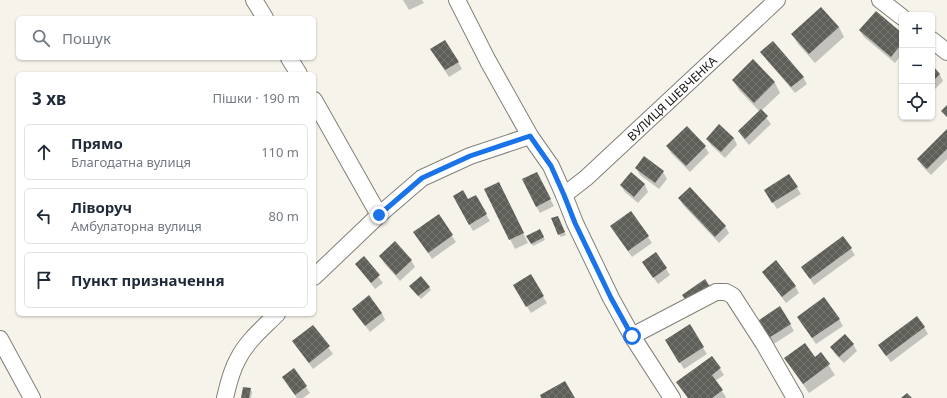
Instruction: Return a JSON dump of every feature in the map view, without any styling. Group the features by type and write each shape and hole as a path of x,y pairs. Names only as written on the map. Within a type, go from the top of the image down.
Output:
{"street":[{"path":"254,0 264,16"},
{"path":"457,0 488,61 530,136 551,166 575,223 611,298 632,336 672,398"},
{"name":"ВУЛИЦЯ ШЕВЧЕНКА","path":"564,195 586,178 777,0"},
{"path":"880,0 899,15"},
{"path":"935,42 947,52"},
{"path":"290,60 298,72"},
{"path":"316,104 379,215"},
{"path":"316,275 379,215 422,178 470,156 530,136"},
{"path":"632,336 716,292 726,292 733,296 764,344 795,398"},
{"path":"225,398 230,378 238,358 252,339 274,316"},
{"path":"0,339 32,398"}],"building":[{"path":"821,7 839,27 809,54 791,34"},
{"path":"876,11 899,30 899,47 891,57 859,30"},
{"path":"445,40 459,62 445,70 430,49"},
{"path":"773,41 804,77 791,87 760,52"},
{"path":"753,59 775,82 754,103 732,80"},
{"path":"935,68 940,74 935,79"},
{"path":"947,105 947,117 941,111"},
{"path":"761,109 768,116 745,139 738,131"},
{"path":"719,124 734,138 721,152 706,139"},
{"path":"687,126 706,146 686,166 666,146"},
{"path":"947,129 947,149 927,169 917,159"},
{"path":"644,156 664,171 655,183 635,168"},
{"path":"537,172 551,199 536,207 522,179"},
{"path":"631,172 645,184 634,197 620,185"},
{"path":"789,174 798,187 772,203 764,190"},
{"path":"499,182 524,233 509,240 484,189"},
{"path":"690,187 726,226 715,237 678,198"},
{"path":"463,190 468,199 476,195 487,214 469,225 453,196"},
{"path":"631,211 649,236 628,251 610,226"},
{"path":"439,214 453,235 428,253 413,232"},
{"path":"558,216 565,232 558,235 551,218"},
{"path":"540,229 544,237 531,244 526,236"},
{"path":"843,236 852,248 810,279 801,267"},
{"path":"395,241 412,260 396,275 379,256"},
{"path":"656,252 667,268 653,278 642,262"},
{"path":"364,256 380,275 371,283 355,264"},
{"path":"776,260 796,286 782,297 762,272"},
{"path":"531,274 544,296 526,307 513,285"},
{"path":"421,276 430,287 418,296 409,286"},
{"path":"705,279 711,288 689,304 682,295"},
{"path":"369,295 382,313 365,326 352,309"},
{"path":"824,297 840,319 812,338 797,317"},
{"path":"780,306 791,324 767,339 756,322"},
{"path":"917,316 925,327 886,356 878,345"},
{"path":"690,324 704,347 679,363 665,340"},
{"path":"313,325 330,346 309,363 292,341"},
{"path":"845,334 854,344 839,357 830,347"},
{"path":"805,343 815,357 821,352 830,364 803,384 784,358"},
{"path":"712,356 721,368 712,375 723,390 712,398 688,398 676,382"},
{"path":"294,368 307,386 295,395 282,377"},
{"path":"565,381 575,398 541,398 540,395"},
{"path":"243,387 251,388 249,398 241,398"},
{"path":"907,393 912,398 901,398"}],"route":[{"path":"379,215 422,178 470,156 530,136 551,166 575,223 611,298 632,336"}]}
